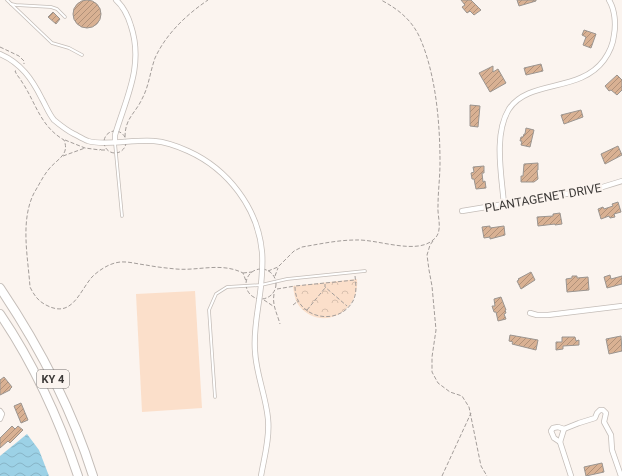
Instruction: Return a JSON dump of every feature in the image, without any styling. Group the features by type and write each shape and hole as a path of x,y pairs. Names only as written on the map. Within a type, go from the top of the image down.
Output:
{"highway":[{"name":"KY 4","path":"0,288 35,343 53,378 75,425 93,476"},
{"name":"KY 4","path":"0,314 42,387 58,422 78,476"}],"street":[{"path":"115,142 115,135 132,87 136,62 135,37 128,16 116,0"},
{"path":"504,205 500,142 508,111 516,101 529,94 579,80 601,64 607,56 613,40 614,18 609,1 616,0"},
{"path":"0,54 10,58 26,72 37,88 54,120 72,133 88,141 154,141 171,144 205,160 222,173 238,191 250,211 258,231 262,251 261,285 255,329 255,350 257,368 265,400 268,420 261,476"},
{"name":"PLANTAGENET DRIVE","path":"462,211 596,189 622,181"},
{"path":"530,313 537,315 548,315 622,306"},
{"path":"595,418 600,410 603,410 606,413 604,422"},
{"path":"0,411 2,414 0,419"},
{"path":"571,476 560,442 564,430 595,418 604,422 611,435 612,450 621,476"},
{"path":"560,442 554,438 551,431 553,428 558,427 564,430"}],"lane":[{"path":"7,0 52,43 69,48 82,55"},
{"path":"10,3 16,5 51,7 57,9 64,17"},
{"path":"115,142 122,216"},
{"path":"215,397 209,310 216,294 227,287 261,285 287,279 365,271"}],"path":[{"path":"125,138 125,128 142,101 147,89 155,58 174,29 191,12 208,0"},
{"path":"381,0 394,7 406,17 414,27 423,47 431,76 439,141 440,165 437,213 440,227 439,233 430,245 427,255 432,286 436,330 432,357 432,372 438,384 450,392 462,396 470,407 481,466 487,476"},
{"path":"0,46 19,56 24,61 24,65 15,72 22,81 35,107 46,124 58,136 64,140 85,148 108,150"},
{"path":"64,140 66,148 63,156 49,170 34,195 26,220 30,287 33,294 42,302 50,307 59,309 66,307 82,293 92,277 104,268 116,262 178,269 216,267 238,270 243,273 252,272"},
{"path":"100,150 104,146"},
{"path":"63,156 85,148"},
{"path":"268,271 278,267 294,251 302,247 358,240 409,246 424,245 434,240"},
{"path":"275,277 278,267"},
{"path":"295,286 298,301 312,314 326,317 334,316 343,312 353,301 355,293 354,272"},
{"path":"243,273 246,281"},
{"path":"276,289 355,280"},
{"path":"307,310 325,287 325,283"},
{"path":"325,287 348,306"},
{"path":"274,293 274,306 280,324"},
{"path":"263,300 274,306"},
{"path":"293,305 298,301"},
{"path":"442,476 471,413"}],"green space":[{"path":"357,279 356,291 352,301 346,309 338,315 328,318 319,318 309,314 300,307 295,297 293,286"},
{"path":"195,291 202,408 142,412 136,294"}],"water":[{"path":"27,434 39,450 49,476 0,476 0,456"}],"building":[{"path":"87,0 97,4 101,14 97,24 87,28 77,24 73,14 77,4"},
{"path":"461,0 471,0 481,10 474,15 470,11 467,13 462,7 465,5"},
{"path":"517,0 536,0 536,1 519,6"},
{"path":"53,12 60,19 56,24 48,17"},
{"path":"584,30 596,34 591,48 583,45 586,37 582,35"},
{"path":"541,64 543,71 526,75 524,68"},
{"path":"493,66 493,72 498,69 506,83 490,92 479,73"},
{"path":"617,75 622,80 622,90 617,95 611,90 609,91 605,86"},
{"path":"470,105 480,106 478,127 470,126"},
{"path":"581,110 583,117 564,124 561,115"},
{"path":"526,128 534,130 530,147 521,145 522,141 520,141 521,137 525,134"},
{"path":"618,146 622,155 605,164 601,154"},
{"path":"538,163 538,179 534,182 521,182 524,164"},
{"path":"484,166 484,173 482,173 483,182 485,181 486,188 476,189 471,173 474,172 473,167"},
{"path":"618,202 621,212 614,214 615,217 610,218 609,216 601,219 598,209 613,206 612,204"},
{"path":"560,213 562,224 538,226 537,217 553,216 553,214"},
{"path":"490,226 490,228 504,226 505,235 490,239 490,237 484,238 482,227"},
{"path":"531,272 535,280 521,289 517,281 519,280 518,279"},
{"path":"610,275 611,279 622,276 622,284 607,288 604,277"},
{"path":"572,276 577,276 577,278 588,277 589,290 567,292 566,279 572,278"},
{"path":"501,297 506,310 506,313 504,314 506,319 498,321 496,312 494,312 492,306 495,306 494,299"},
{"path":"510,335 538,340 536,350 512,344 513,342 509,341"},
{"path":"621,336 622,351 609,354 606,339"},
{"path":"562,337 575,337 576,341 579,340 579,345 563,346 563,349 556,350 556,342 562,342"},
{"path":"4,377 12,387 10,390 0,395 0,380"},
{"path":"21,403 28,420 21,423 14,406"},
{"path":"12,426 15,429 18,426 23,430 10,443 8,441 0,448 0,438"},
{"path":"602,463 604,472 586,476 584,467"}]}
